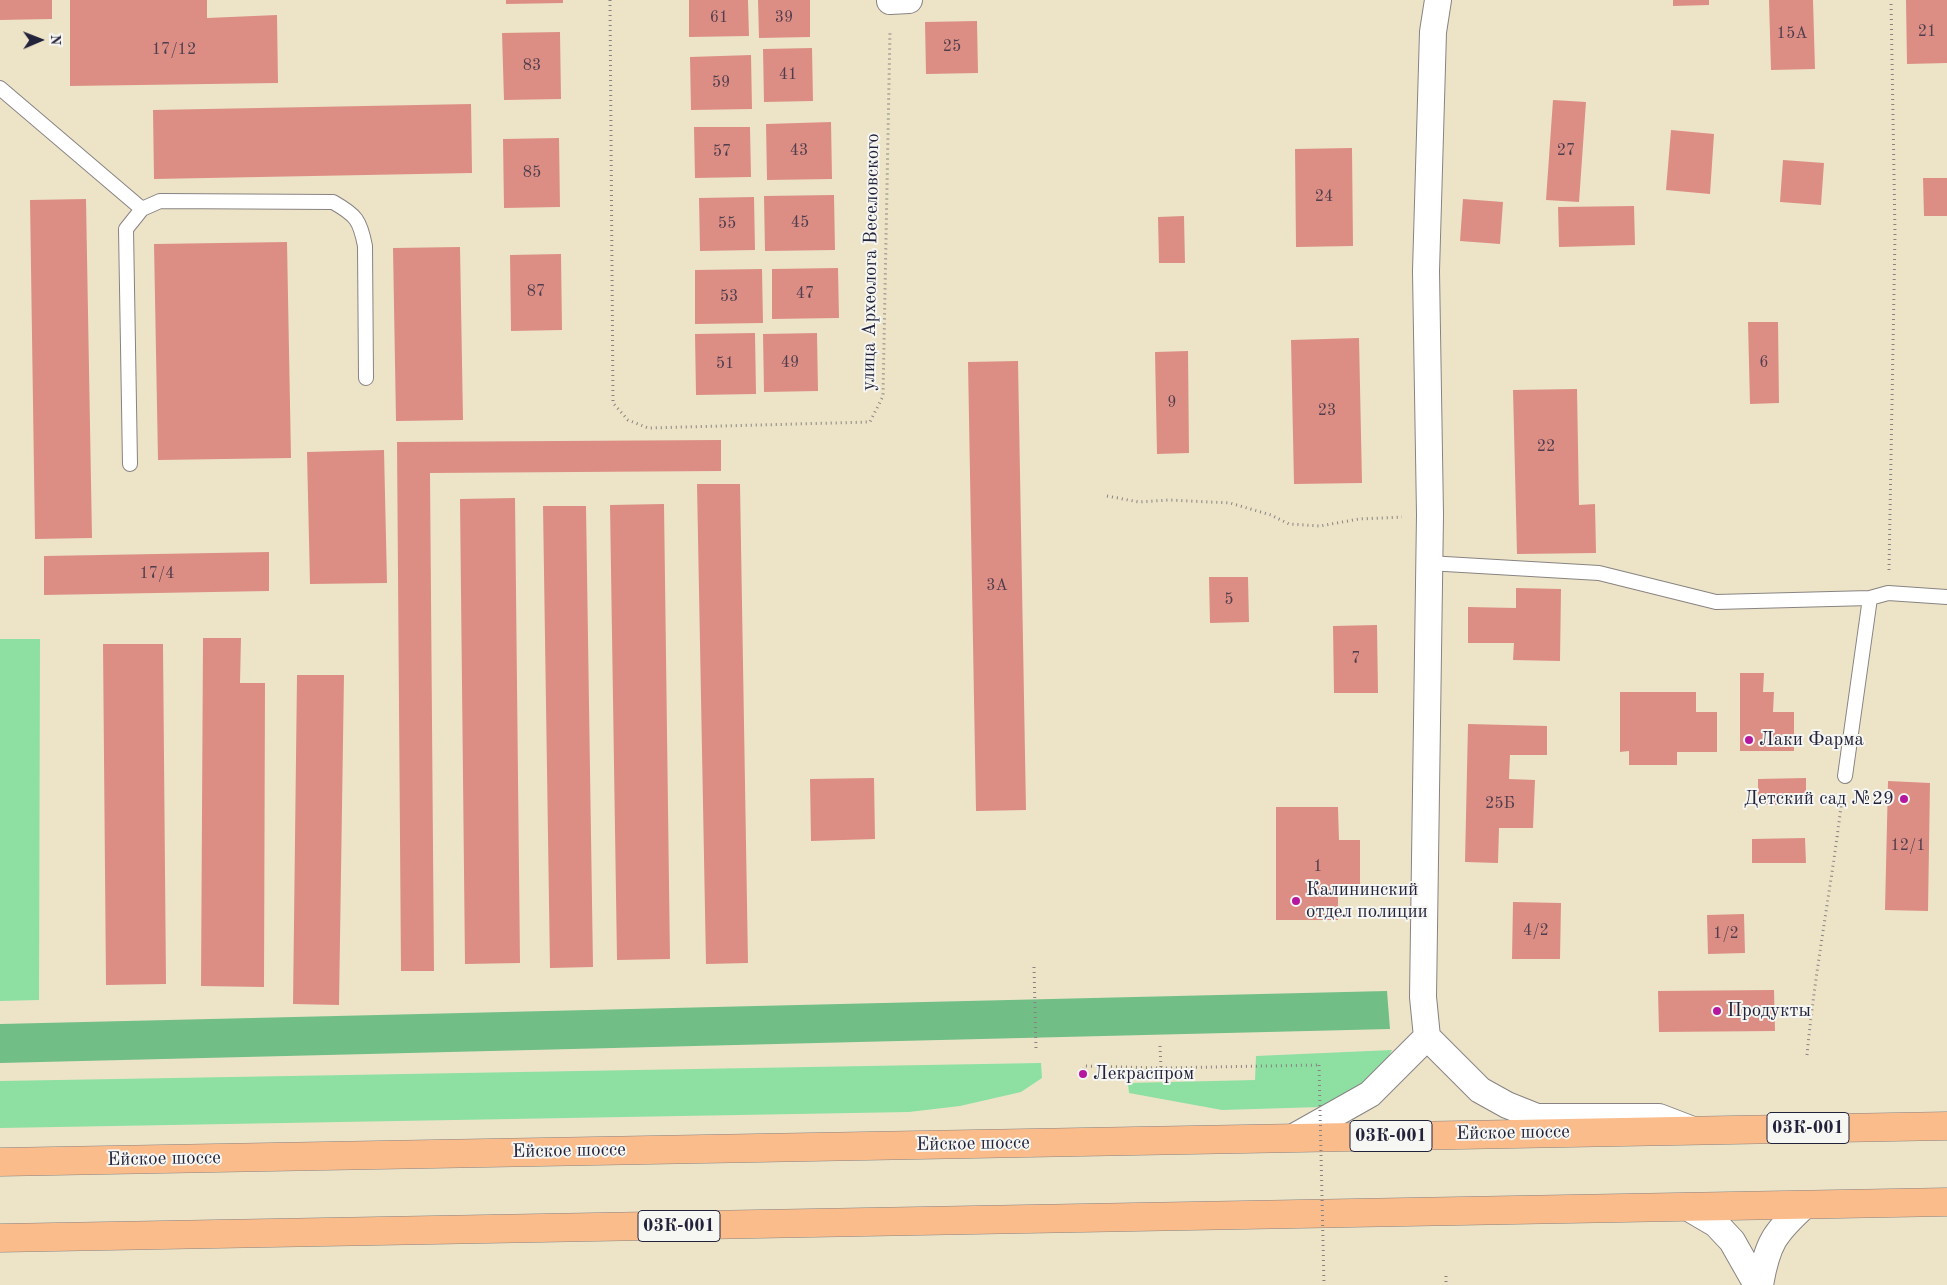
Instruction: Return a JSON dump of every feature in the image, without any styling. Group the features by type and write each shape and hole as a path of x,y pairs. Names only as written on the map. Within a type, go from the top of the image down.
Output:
{"main road":[{"name":"Ейское шоссе","path":"0,1162 1947,1126"},
{"name":"03К-001","path":"0,1238 1947,1202"}],"street":[{"path":"1438,0 1433,32 1426,271 1430,515 1423,997 1428,1038 1480,1090 1507,1105 1537,1118 1659,1117 1693,1130"},
{"path":"1292,1138 1370,1094 1428,1038"},
{"path":"1758,1285 1764,1259 1770,1244 1781,1226 1805,1205"},
{"path":"1688,1206 1716,1224 1732,1242 1758,1285"}],"lane":[{"path":"0,88 142,209"},
{"path":"130,464 126,229 142,209 160,201 333,202 352,213 361,225 365,246 366,378"},
{"path":"1428,563 1599,574 1716,602 1870,598 1888,593 1947,596"},
{"path":"1844,776 1870,598"}],"path":[{"name":"улица Археолога Веселовского","path":"610,0 613,403 628,420 648,428 870,422 883,396 900,1"},
{"path":"1888,593 1895,234 1891,0"},
{"path":"1107,496 1139,502 1169,500 1230,503 1271,515 1290,524 1320,526 1359,519 1430,515"},
{"path":"1808,1055 1812,1001 1835,857 1844,776"},
{"path":"1034,967 1036,1049"},
{"path":"1160,1046 1162,1068"},
{"path":"1084,1074 1084,1066 1162,1068 1318,1064 1324,1285"},
{"path":"1446,1276 1446,1285"}],"green space":[{"path":"0,639 40,639 39,1000 0,1001"},
{"path":"1387,991 1390,1029 0,1063 0,1024"},
{"path":"1392,1050 1384,1066 1346,1095 1321,1107 1222,1110 1129,1093 1128,1083 1255,1080 1256,1056"},
{"path":"1041,1063 1042,1078 1021,1092 960,1106 909,1112 0,1128 0,1081"}],"building":[{"path":"0,0 52,0 52,19 0,20"},
{"path":"70,0 207,0 207,18 277,15 278,83 70,86"},
{"path":"506,0 563,0 563,3 506,4"},
{"path":"689,0 748,0 749,36 689,37"},
{"path":"758,0 810,0 810,37 759,38"},
{"path":"1673,0 1709,0 1709,5 1673,6"},
{"path":"1769,0 1813,0 1815,69 1771,70"},
{"path":"1906,0 1947,0 1947,63 1907,64"},
{"path":"977,21 978,73 926,74 925,22"},
{"path":"560,32 561,99 504,100 502,33"},
{"path":"812,48 813,101 764,102 763,49"},
{"path":"751,55 752,109 691,110 690,57"},
{"path":"1553,100 1586,102 1579,202 1546,200"},
{"path":"471,104 472,173 154,179 153,110"},
{"path":"831,122 832,179 767,180 766,124"},
{"path":"694,127 750,127 751,177 695,178"},
{"path":"1671,130 1714,134 1710,194 1666,190"},
{"path":"559,138 560,207 504,208 503,139"},
{"path":"1352,148 1353,246 1296,247 1295,149"},
{"path":"1783,160 1824,163 1821,205 1780,202"},
{"path":"1923,178 1947,178 1947,216 1924,216"},
{"path":"834,195 835,250 765,251 764,196"},
{"path":"754,197 755,250 700,251 699,198"},
{"path":"86,199 92,538 35,539 30,200"},
{"path":"1463,199 1503,202 1500,244 1460,241"},
{"path":"1634,206 1635,245 1559,247 1558,207"},
{"path":"1184,216 1185,263 1159,263 1158,217"},
{"path":"287,242 291,458 158,460 154,244"},
{"path":"460,247 463,420 396,421 393,248"},
{"path":"561,254 562,330 511,331 510,255"},
{"path":"838,268 839,318 772,319 772,269"},
{"path":"762,269 763,323 695,324 695,270"},
{"path":"1748,322 1778,322 1779,403 1750,404"},
{"path":"755,333 756,394 696,395 695,334"},
{"path":"817,333 818,391 764,392 763,334"},
{"path":"1359,338 1362,483 1294,484 1291,340"},
{"path":"1188,351 1189,453 1157,454 1155,352"},
{"path":"1018,361 1026,810 976,811 968,362"},
{"path":"1577,389 1579,505 1595,504 1596,553 1517,554 1513,390"},
{"path":"721,440 721,471 430,473 434,971 401,971 397,442"},
{"path":"384,450 387,583 310,584 307,452"},
{"path":"697,484 740,484 748,963 706,964"},
{"path":"515,498 520,963 465,964 460,499"},
{"path":"664,504 670,959 617,960 610,505"},
{"path":"543,506 586,506 593,967 550,968"},
{"path":"269,552 269,591 44,595 44,556"},
{"path":"1209,577 1248,577 1249,622 1210,623"},
{"path":"1516,588 1561,589 1560,661 1513,660 1514,643 1468,643 1468,607 1516,608"},
{"path":"1377,625 1378,693 1334,693 1333,626"},
{"path":"203,638 241,638 240,683 265,683 264,987 201,986"},
{"path":"103,644 163,644 166,984 106,985"},
{"path":"1740,673 1764,673 1763,692 1774,692 1773,712 1794,712 1794,751 1740,751"},
{"path":"297,675 344,675 339,1005 293,1004"},
{"path":"1620,692 1696,692 1696,712 1717,712 1717,752 1677,752 1677,765 1629,765 1629,751 1620,752"},
{"path":"1468,724 1547,726 1547,755 1510,755 1509,779 1535,780 1533,828 1499,828 1498,863 1465,862"},
{"path":"874,778 875,839 811,841 810,779"},
{"path":"1806,778 1806,804 1758,805 1758,779"},
{"path":"1888,781 1930,783 1928,911 1885,910"},
{"path":"1276,807 1338,807 1339,840 1360,840 1360,893 1338,893 1338,920 1276,920"},
{"path":"1805,838 1806,863 1752,863 1752,839"},
{"path":"1513,902 1561,903 1560,959 1512,959"},
{"path":"1744,914 1745,953 1708,954 1707,915"},
{"name":"Продукты","path":"1774,990 1775,1031 1659,1032 1658,991"}],"place":[{"name":"Лаки Фарма","path":"1749,740"},
{"name":"Детский сад №29","path":"1904,799"},
{"name":"Калининский отдел полиции","path":"1296,901"},
{"name":"Продукты","path":"1717,1011"},
{"name":"Лекраспром","path":"1083,1074"}]}
